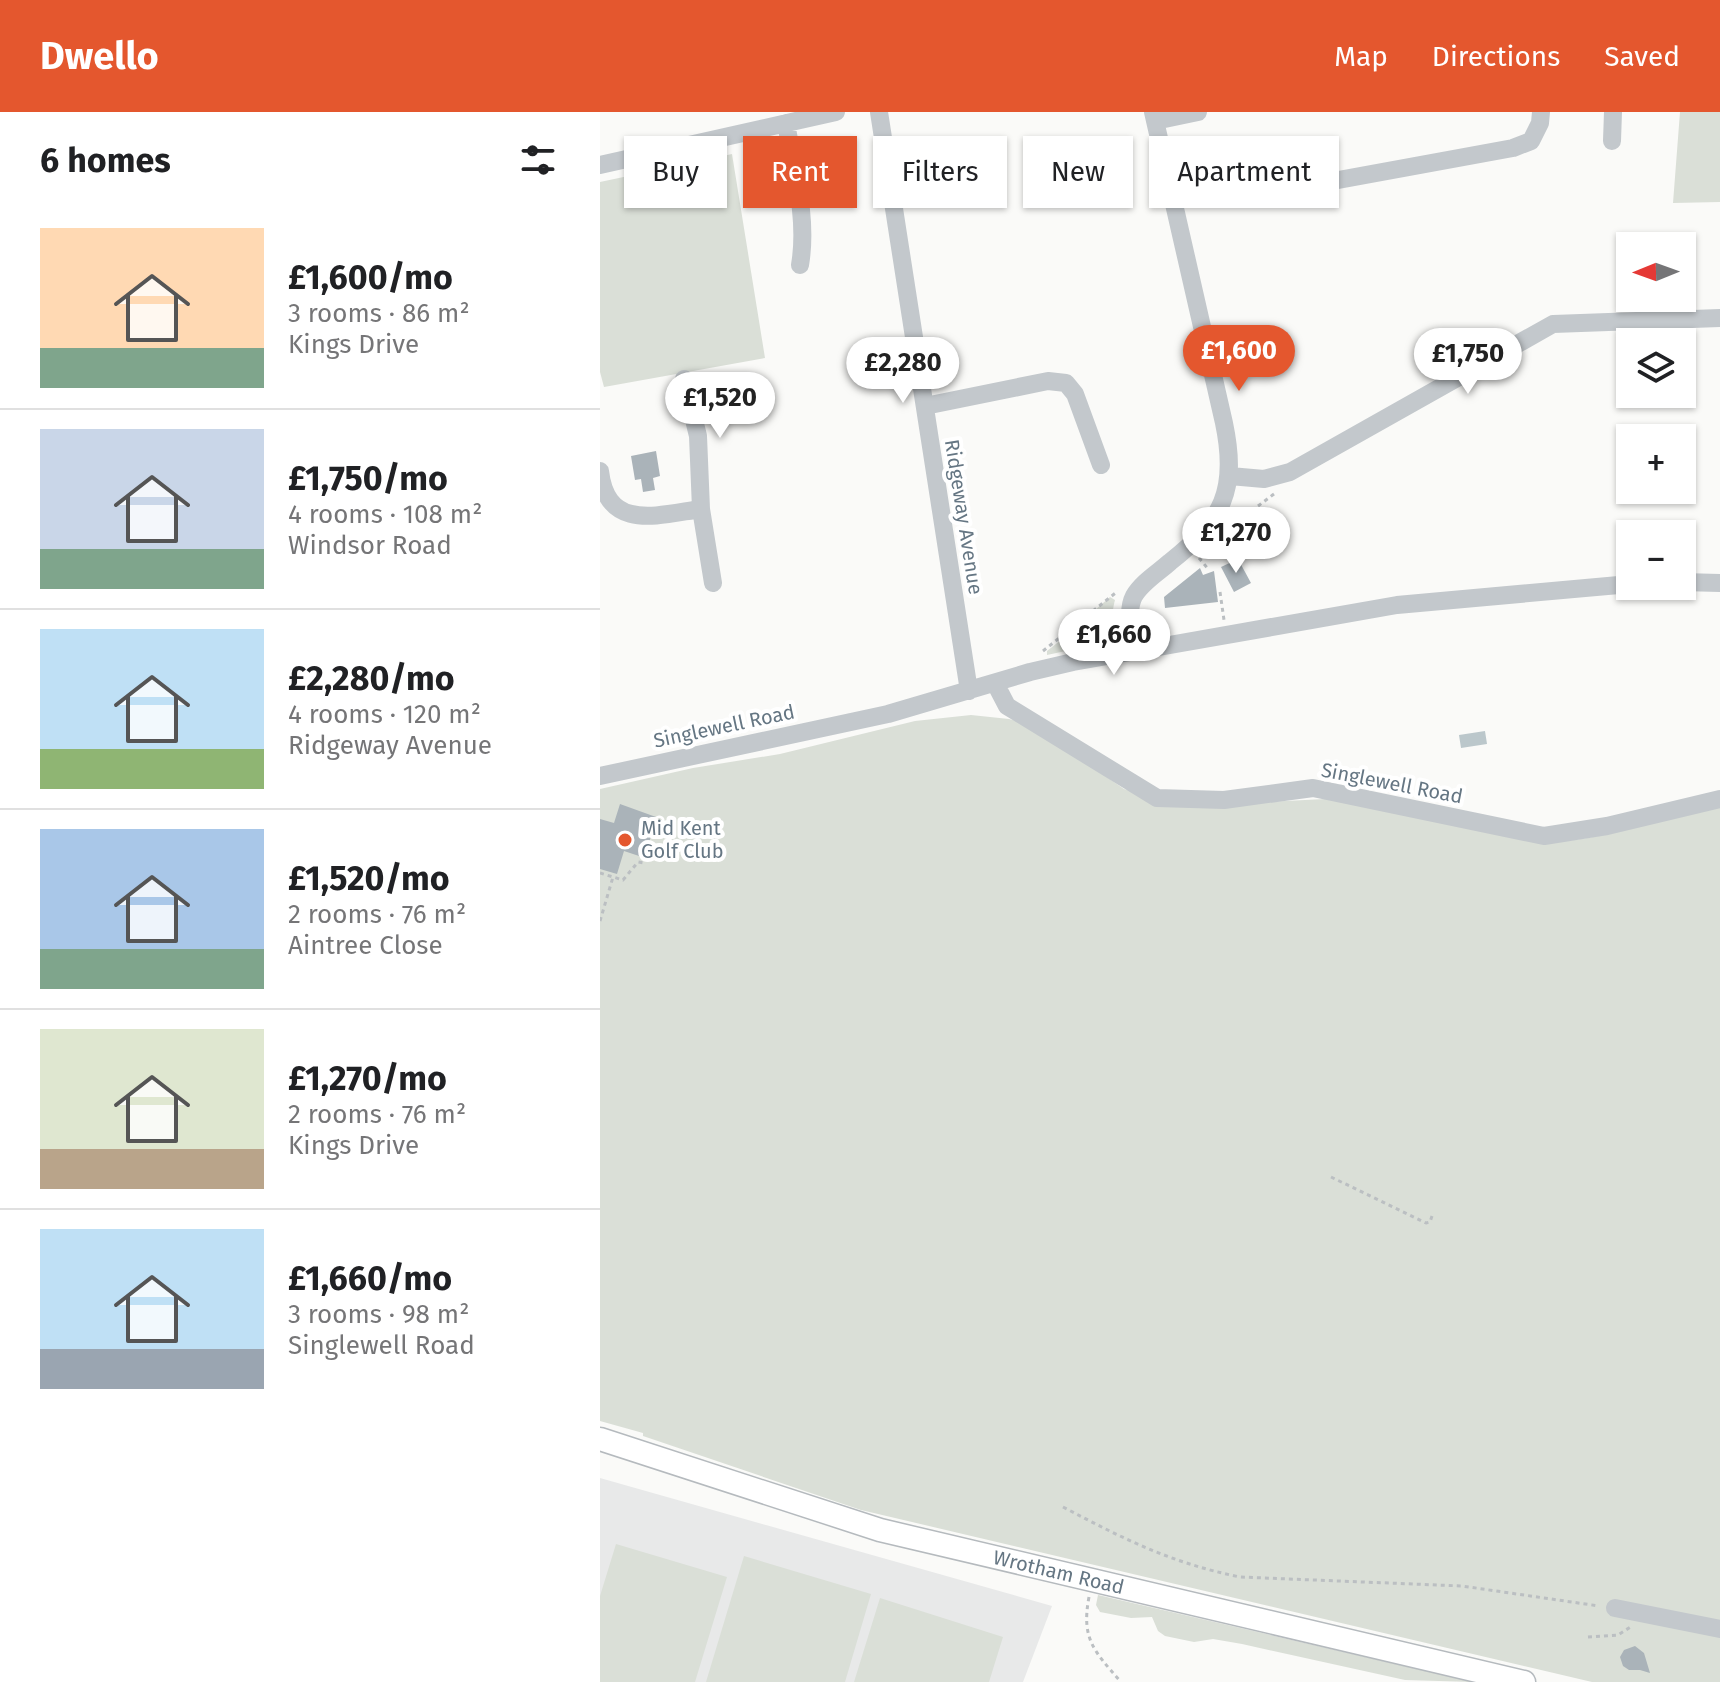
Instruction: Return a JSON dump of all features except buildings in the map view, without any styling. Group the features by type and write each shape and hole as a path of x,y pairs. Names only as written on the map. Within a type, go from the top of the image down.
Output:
{"main road":[{"name":"Wrotham Road","path":"600,1439 867,1526 1524,1682"}],"street":[{"path":"600,165 836,112"},
{"name":"Ridgeway Avenue","path":"879,112 969,691"},
{"path":"1136,651 1131,619 1133,597 1213,522 1225,499 1230,476 1230,453 1224,423 1154,117 1198,112"},
{"path":"1339,180 1513,148 1531,141 1540,123 1541,112"},
{"path":"1612,141 1613,112"},
{"path":"786,123 804,234 800,265"},
{"path":"1230,476 1264,479 1290,472 1554,324 1720,318"},
{"path":"684,379 698,436 701,509 713,583"},
{"path":"925,406 1048,381 1066,383 1075,394 1101,465"},
{"path":"600,471 606,493 630,516 649,517 701,509"},
{"path":"1696,582 1720,583"},
{"name":"Singlewell Road","path":"600,776 888,714 1057,665 1397,605 1616,585"},
{"name":"Singlewell Road","path":"995,683 1007,706 1157,798 1224,800 1313,788 1544,836 1607,826 1720,799"},
{"path":"1615,1608 1720,1629"},
{"path":"1635,1624 1643,1615 1653,1614"}],"path":[{"path":"1219,536 1282,490"},
{"path":"1189,561 1197,555 1209,570"},
{"path":"1037,656 1125,585"},
{"path":"1116,602 1118,591"},
{"path":"1220,592 1224,624"},
{"path":"600,873 623,880 638,862 644,863 655,829"},
{"path":"600,921 613,877"},
{"path":"1331,1177 1426,1223 1430,1222 1433,1213"},
{"path":"1063,1507 1148,1550 1204,1570 1240,1577 1462,1586 1615,1608"},
{"path":"1092,1581 1086,1632 1121,1682"},
{"path":"1588,1637 1618,1635 1635,1624"}],"shaded area":[{"path":"1680,112 1720,112 1720,202 1673,203"},
{"path":"732,154 765,358 604,387 600,372 600,182 624,177 624,208 727,208 727,155"},
{"path":"1110,597 1115,600 1110,633 1102,641 1082,648 1085,633 1080,623"},
{"path":"1066,636 1075,649 1047,655 1047,651"},
{"name":"Mid Kent Golf Club","path":"971,715 1032,725 1124,789 1163,801 1226,804 1345,798 1532,842 1604,835 1720,804 1720,1682 1592,1682 861,1510 643,1436 643,1433 600,1421 600,789 693,768 780,754 915,721"},
{"path":"1485,731 1487,744 1461,748 1459,735"},
{"path":"600,1478 1052,1606 1023,1682 600,1682"},
{"path":"616,1544 727,1577 695,1682 600,1682 600,1596"},
{"path":"744,1556 871,1594 845,1682 706,1682"},
{"path":"1098,1595 1473,1682 1405,1680 1242,1644 1213,1639 1194,1642 1165,1636 1158,1631 1152,1617 1131,1618 1100,1612 1096,1605"},
{"path":"880,1598 1003,1637 989,1682 854,1682"}],"place":[{"name":"Mid Kent Golf Club","path":"625,840"}]}
